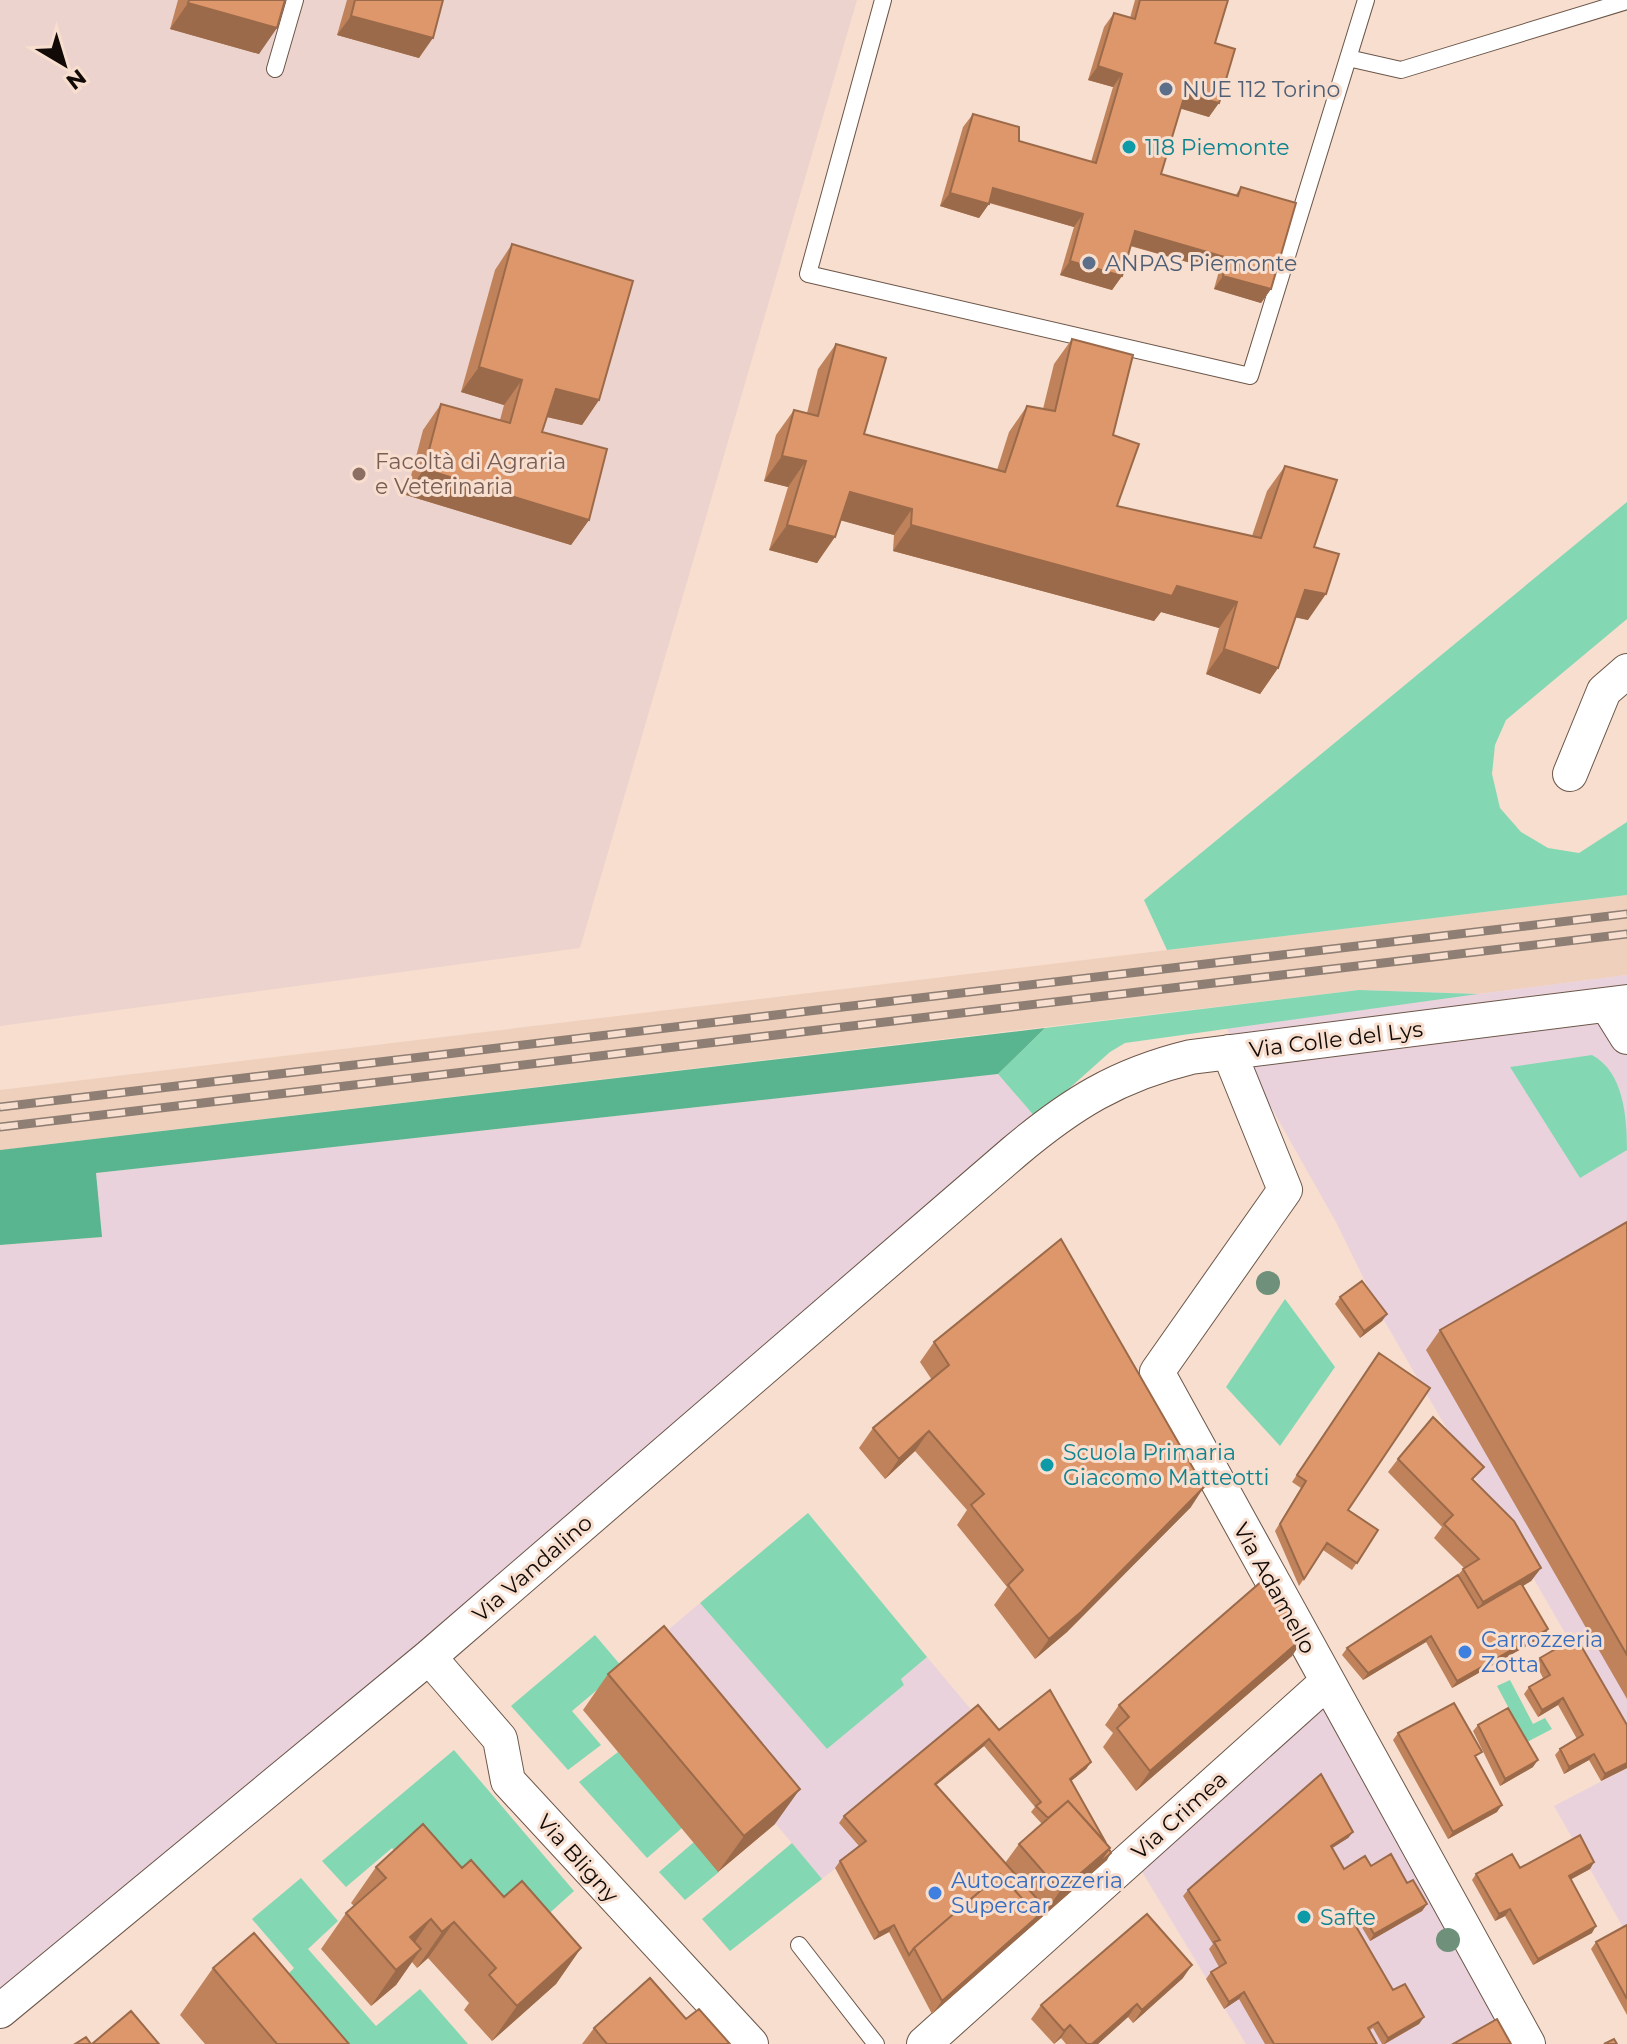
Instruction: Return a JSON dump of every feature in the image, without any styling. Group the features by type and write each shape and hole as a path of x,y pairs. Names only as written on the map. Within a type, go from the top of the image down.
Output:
{"street":[{"path":"1570,774 1604,691 1627,671"},
{"path":"1617,1003 1627,1037"},
{"name":"Via Colle del Lys","path":"1057,1116 1102,1088 1148,1067 1229,1052 1617,1003"},
{"name":"Via Adamello","path":"1229,1052 1285,1190 1157,1372 1528,2044"},
{"name":"Via Vandalino","path":"0,2011 429,1657 1057,1116"},
{"name":"Via Bligny","path":"429,1657 500,1739 508,1781 751,2044"},
{"name":"Via Crimea","path":"924,2044 1327,1682"}],"lane":[{"path":"275,69 295,0"},
{"path":"883,0 808,274 1250,376 1366,0"},
{"path":"1348,58 1401,70 1627,1"},
{"path":"799,1945 876,2044"}],"shaded area":[{"name":"Facoltà di Agraria e Veterinaria","path":"0,0 857,0 580,948 0,1026"},
{"path":"1627,895 1627,975 1478,994 1359,990 0,1150 0,1090"},
{"path":"1627,975 1627,1740 1385,1322 1336,1222 1215,1008 1359,990 1478,994"},
{"path":"998,1074 1036,1118 0,2008 0,1245 102,1237 95,1173"},
{"path":"700,1603 827,1749 904,1685 901,1679 927,1657 973,1712 840,1824 861,1848 822,1879 636,1657"},
{"path":"1327,1695 1514,2044 1246,2044 1138,1865"},
{"path":"1627,1768 1627,1934 1554,1806"}],"green space":[{"path":"1627,502 1627,619 1506,720 1495,745 1492,774 1500,808 1521,832 1548,848 1579,853 1627,822 1627,895 1167,950 1144,900"},
{"path":"1359,990 1478,994 1125,1043 1110,1052 1036,1118 998,1074 1045,1028"},
{"path":"1045,1028 998,1074 96,1173 102,1237 0,1245 0,1150"},
{"path":"1592,1055 1611,1073 1622,1097 1627,1150 1580,1178 1510,1067"},
{"path":"1285,1299 1335,1367 1280,1446 1226,1387"},
{"path":"808,1513 927,1657 901,1679 904,1685 827,1749 700,1603"},
{"path":"595,1635 623,1668 572,1711 601,1745 568,1770 511,1706"},
{"path":"1510,1680 1533,1724 1545,1718 1552,1729 1527,1742 1497,1686"},
{"path":"454,1750 574,1891 523,1937 437,1899 392,1848 346,1887 322,1861"},
{"path":"618,1752 682,1828 647,1858 579,1782"},
{"path":"694,1842 719,1872 685,1900 659,1872"},
{"path":"792,1843 822,1879 730,1951 702,1919"},
{"path":"301,1878 338,1921 308,1949 376,2026 420,1989 468,2044 335,2044 281,1981 294,1968 252,1919"}],"building":[{"path":"189,0 285,0 277,28 188,3"},
{"path":"355,0 443,0 433,38 351,16"},
{"name":"118 Piemonte","path":"1140,0 1228,0 1215,43 1235,49 1219,103 1185,94 1161,174 1238,196 1241,187 1296,203 1271,289 1223,276 1228,258 1135,231 1122,276 1070,261 1083,214 993,188 989,204 950,193 973,114 1019,127 1019,141 1096,163 1122,74 1098,66 1114,13 1135,19"},
{"path":"512,244 633,281 599,400 556,389 542,432 607,449 589,520 424,469 441,404 510,423 522,380 479,367"},
{"path":"1072,339 1133,355 1113,435 1139,444 1117,506 1261,538 1285,466 1337,480 1314,547 1339,554 1326,594 1305,590 1278,668 1224,649 1237,602 1177,586 1172,596 911,525 912,509 850,492 835,537 787,525 806,461 782,456 794,410 818,416 836,344 886,358 864,434 1005,472 1027,406 1055,411"},
{"path":"1627,1222 1627,1655 1440,1330"},
{"name":"Scuola Primaria Giacomo Matteotti","path":"1061,1239 1204,1487 1081,1612 1049,1639 1008,1585 1023,1570 971,1505 984,1494 929,1431 899,1459 873,1428 949,1365 934,1342"},
{"path":"1362,1281 1387,1314 1364,1331 1340,1297"},
{"path":"1379,1353 1430,1388 1348,1510 1378,1530 1357,1563 1327,1543 1304,1579 1280,1524 1306,1481 1297,1475"},
{"path":"1433,1417 1484,1467 1472,1479 1514,1521 1541,1568 1483,1602 1463,1569 1479,1559 1444,1524 1453,1515 1398,1459"},
{"path":"1458,1575 1478,1608 1521,1583 1548,1629 1457,1681 1431,1636 1368,1673 1347,1648"},
{"path":"1262,1581 1291,1614 1288,1616 1305,1636 1150,1771 1117,1728 1129,1717 1119,1705"},
{"path":"664,1626 800,1789 744,1836 608,1674"},
{"path":"1576,1637 1627,1725 1627,1763 1605,1774 1594,1754 1569,1767 1560,1749 1583,1735 1563,1698 1542,1710 1529,1687 1550,1675 1540,1658"},
{"path":"1050,1690 1091,1762 1070,1779 1106,1843 1068,1801 1048,1818 1036,1806 1041,1802 989,1739 935,1784 1047,1910 1033,1922 1038,1916 1000,1874 909,1955 894,1925 879,1933 840,1861 866,1841 844,1816 978,1705 999,1730"},
{"path":"1454,1703 1482,1752 1475,1756 1502,1805 1453,1832 1398,1733"},
{"path":"1508,1708 1538,1760 1505,1779 1478,1725"},
{"name":"Safte","path":"1321,1774 1353,1832 1331,1846 1344,1869 1365,1856 1371,1866 1391,1854 1407,1883 1413,1880 1427,1904 1374,1934 1364,1917 1354,1923 1393,1990 1405,1984 1424,2017 1388,2038 1378,2022 1368,2028 1377,2044 1274,2044 1244,1992 1229,2002 1211,1972 1226,1963 1214,1942 1220,1940 1188,1890"},
{"path":"1068,1801 1110,1848 1060,1891 1019,1844"},
{"path":"423,1824 462,1868 471,1860 504,1897 522,1881 581,1948 517,2006 489,1975 496,1968 454,1922 442,1932 431,1919 410,1937 421,1949 396,1970 346,1913 386,1878 376,1867"},
{"path":"1580,1835 1594,1862 1569,1876 1596,1926 1538,1959 1510,1909 1499,1914 1476,1874 1512,1854 1520,1868"},
{"path":"1109,1849 1111,1853 1096,1866"},
{"path":"1000,1874 1038,1916 942,2001 914,1948"},
{"path":"1147,1914 1192,1965 1142,2010 1137,2004 1092,2044 1087,2044 1070,2025 1064,2031 1041,2005"},
{"path":"1627,1925 1627,1999 1596,1942"},
{"path":"254,1933 349,2044 277,2044 213,1968"},
{"path":"650,1978 686,2019 699,2009 730,2044 607,2044 594,2028"},
{"path":"131,2011 159,2044 92,2044"},
{"path":"1497,2019 1511,2044 1453,2044"},
{"path":"86,2037 91,2044 75,2044"}],"railway":[{"path":"0,1107 1627,914"},
{"path":"0,1127 1627,934"}],"place":[{"name":"NUE 112 Torino","path":"1166,89"},
{"name":"118 Piemonte","path":"1129,147"},
{"name":"ANPAS Piemonte","path":"1089,263"},
{"name":"Facoltà di Agraria e Veterinaria","path":"359,474"},
{"name":"Scuola Primaria Giacomo Matteotti","path":"1047,1465"},
{"name":"Carrozzeria Zotta","path":"1465,1652"},
{"name":"Autocarrozzeria Supercar","path":"935,1893"},
{"name":"Safte","path":"1304,1917"}]}
